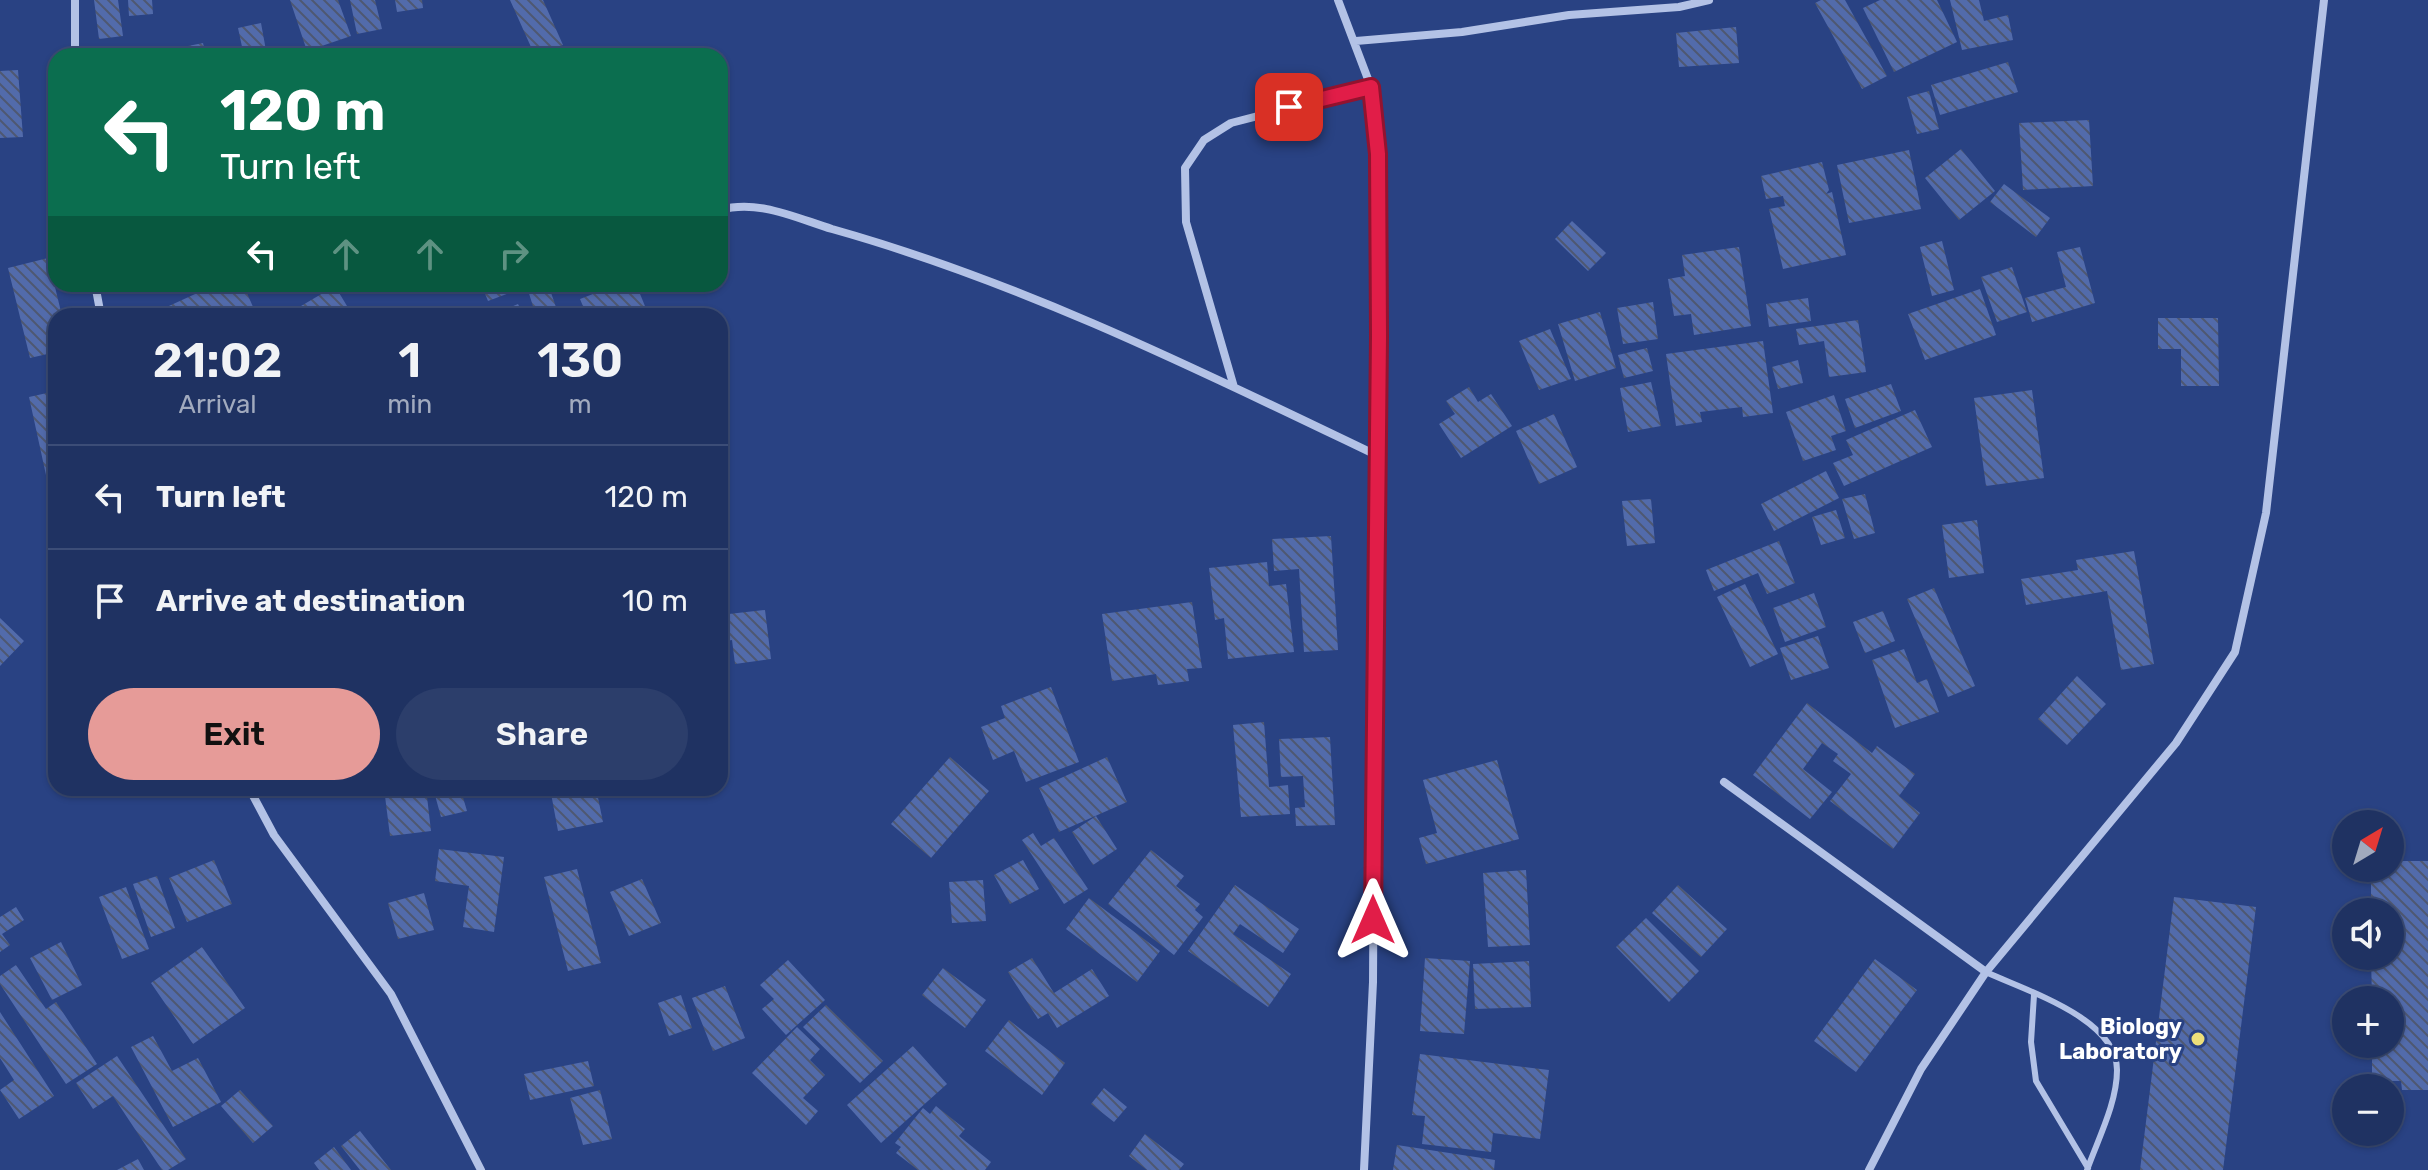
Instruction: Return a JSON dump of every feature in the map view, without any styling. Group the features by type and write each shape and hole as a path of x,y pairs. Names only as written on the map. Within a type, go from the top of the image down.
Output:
{"street":[{"path":"75,0 75,48"},
{"path":"1338,0 1371,87 1378,154 1373,982 1364,1170"},
{"path":"1356,41 1462,32 1569,15 1679,7 1709,0"},
{"path":"1869,1170 1921,1069 1986,972 2176,743 2235,652 2266,513 2324,0"},
{"path":"1234,387 1186,222 1185,168 1204,140 1231,123 1371,87"},
{"path":"728,210 766,208 926,256 1234,387 1376,455"},
{"path":"1724,782 1986,972"},
{"path":"253,796 274,835 391,994 481,1170"}],"lane":[{"path":"1986,972 2081,1017 2109,1041 2117,1068 2114,1092 2088,1169"},
{"path":"2034,995 2031,1042 2036,1081 2088,1169"}],"building":[{"path":"94,0 118,0 123,36 99,39"},
{"path":"128,0 152,0 153,14 129,16"},
{"path":"290,0 338,0 351,36 316,48 306,48"},
{"path":"350,0 375,0 382,29 357,34"},
{"path":"395,0 422,0 423,8 397,12"},
{"path":"510,0 543,0 563,45 531,48"},
{"path":"1845,0 1887,76 1862,89 1815,3"},
{"path":"1880,0 1937,0 1957,42 1894,72 1863,8"},
{"path":"1950,0 1979,0 1984,21 2008,15 2013,40 1962,50"},
{"path":"261,23 266,48 242,48 238,28"},
{"path":"1736,27 1739,63 1679,67 1676,33"},
{"path":"203,43 204,48 188,48"},
{"path":"2008,62 2018,92 1940,115 1931,85"},
{"path":"18,70 23,137 0,138 0,71"},
{"path":"1929,91 1939,129 1917,134 1907,97"},
{"path":"2089,120 2093,186 2023,190 2019,123"},
{"path":"1961,149 1995,191 1959,220 1925,178"},
{"path":"1909,150 1921,209 1849,223 1837,165"},
{"path":"1822,162 1829,190 1826,194 1832,192 1846,255 1783,269 1769,209 1785,206 1783,196 1766,199 1761,176"},
{"path":"2004,184 2050,218 2036,237 1990,202"},
{"path":"1572,221 1606,253 1588,271 1555,239"},
{"path":"1942,241 1954,290 1932,296 1920,247"},
{"path":"1739,247 1751,326 1694,335 1691,314 1674,316 1668,279 1685,276 1682,255"},
{"path":"2080,247 2095,303 2032,322 2025,298 2066,287 2057,252"},
{"path":"48,258 48,292 56,292 60,308 48,308 48,354 30,358 8,268"},
{"path":"2012,267 2027,312 1997,322 1981,277"},
{"path":"1980,289 1996,335 1925,360 1908,314"},
{"path":"200,292 246,292 254,308 164,308"},
{"path":"325,292 339,292 348,308 302,308"},
{"path":"484,292 512,292 488,301"},
{"path":"529,292 551,292 556,308 534,308"},
{"path":"598,292 639,292 646,308 584,308 580,299"},
{"path":"1808,298 1811,321 1769,327 1766,304"},
{"path":"1653,302 1658,339 1623,344 1617,308"},
{"path":"1600,312 1616,368 1575,381 1558,324"},
{"path":"2158,318 2218,318 2219,386 2181,386 2181,349 2158,349"},
{"path":"1858,320 1866,372 1829,377 1824,341 1799,345 1796,329"},
{"path":"1550,329 1571,379 1539,390 1519,341"},
{"path":"1763,341 1773,413 1743,417 1742,407 1700,412 1702,422 1676,426 1666,354"},
{"path":"1647,348 1653,371 1624,378 1618,355"},
{"path":"1798,360 1803,383 1778,389 1772,367"},
{"path":"1651,382 1661,426 1628,432 1620,388"},
{"path":"1891,384 1901,411 1855,428 1845,399"},
{"path":"1469,387 1478,402 1491,394 1512,426 1461,458 1439,424 1455,414 1446,401"},
{"path":"2032,390 2044,478 1986,486 1974,398"},
{"path":"48,393 48,484 29,397"},
{"path":"1834,395 1846,431 1831,436 1836,450 1803,461 1786,412"},
{"path":"1915,410 1932,447 1844,486 1833,463 1853,455 1846,440"},
{"path":"1554,414 1577,467 1539,484 1516,431"},
{"path":"1826,471 1839,498 1774,531 1761,504"},
{"path":"1865,494 1875,533 1854,539 1842,499"},
{"path":"1651,499 1655,543 1627,546 1622,501"},
{"path":"1836,510 1845,538 1821,545 1812,517"},
{"path":"1977,520 1984,573 1949,578 1942,525"},
{"path":"1331,536 1338,650 1304,652 1299,569 1274,571 1272,539"},
{"path":"1779,541 1795,583 1767,594 1758,573 1714,591 1706,570"},
{"path":"2134,551 2154,664 2121,670 2107,591 2026,605 2021,579 2078,570 2076,560"},
{"path":"1267,562 1269,586 1286,584 1294,652 1228,659 1224,618 1215,620 1209,568"},
{"path":"1745,584 1778,654 1750,667 1717,597"},
{"path":"1934,588 1975,686 1948,697 1907,599"},
{"path":"1814,593 1826,627 1785,642 1773,608"},
{"path":"1192,602 1202,668 1187,669 1189,681 1158,685 1156,674 1112,681 1102,614"},
{"path":"765,610 771,659 735,664 732,640 728,641 728,614"},
{"path":"1883,611 1895,641 1865,653 1853,622"},
{"path":"0,618 24,641 0,666"},
{"path":"1818,636 1829,668 1791,680 1780,648"},
{"path":"1904,649 1917,683 1927,679 1939,712 1895,728 1872,660"},
{"path":"2077,676 2106,704 2067,745 2038,719"},
{"path":"1051,687 1079,762 1026,782 1014,751 993,760 981,727 1005,718 1001,706"},
{"path":"1807,703 1872,753 1877,746 1915,774 1899,796 1920,813 1893,849 1830,801 1851,774 1833,761 1838,754 1822,743 1803,769 1832,792 1810,819 1753,775"},
{"path":"1264,722 1269,787 1288,785 1290,814 1241,817 1233,725"},
{"path":"1330,737 1335,825 1296,826 1295,808 1305,807 1303,776 1281,777 1279,739"},
{"path":"950,757 989,791 931,858 891,824"},
{"path":"1107,757 1127,802 1059,832 1039,788"},
{"path":"1497,760 1519,839 1426,864 1419,838 1437,833 1423,780"},
{"path":"385,796 427,796 431,831 390,836"},
{"path":"435,796 463,796 467,811 441,817"},
{"path":"551,796 598,796 603,822 558,831"},
{"path":"1096,816 1117,849 1093,865 1072,832"},
{"path":"1033,833 1041,846 1054,838 1088,889 1064,904 1022,840"},
{"path":"439,849 504,857 494,932 463,927 469,886 435,881"},
{"path":"1151,850 1184,876 1176,886 1200,904 1195,910 1203,917 1174,955 1108,904"},
{"path":"214,860 232,904 187,922 169,878"},
{"path":"1023,860 1039,889 1010,904 994,875"},
{"path":"2404,861 2428,861 2428,1090 2404,1090 2404,1074 2372,1074 2372,1058 2404,1058 2404,986 2372,986 2371,970 2404,970 2404,898 2371,898 2371,882 2404,882"},
{"path":"577,869 601,963 568,971 544,877"},
{"path":"1526,870 1530,945 1488,947 1483,873"},
{"path":"157,876 175,928 151,937 133,884"},
{"path":"642,879 661,923 629,936 610,892"},
{"path":"983,880 986,921 952,923 949,882"},
{"path":"1235,885 1299,929 1283,953 1240,924 1233,934 1291,974 1268,1007 1188,951"},
{"path":"1678,885 1727,929 1701,957 1652,913"},
{"path":"126,887 149,949 122,959 99,897"},
{"path":"424,893 434,930 398,939 388,903"},
{"name":"Biology Laboratory","path":"2174,897 2256,907 2223,1170 2140,1170"},
{"path":"1089,898 1160,951 1137,982 1066,929"},
{"path":"16,907 24,920 2,934 10,945 0,952 0,917"},
{"path":"1646,918 1699,971 1669,1002 1616,947"},
{"path":"61,942 82,985 52,1000 30,958"},
{"path":"202,947 245,1008 193,1044 151,983"},
{"path":"1032,958 1054,993 1092,969 1109,996 1057,1028 1048,1013 1038,1019 1008,972"},
{"path":"1425,958 1470,961 1464,1034 1420,1031"},
{"path":"1875,959 1917,990 1856,1072 1814,1041"},
{"path":"788,960 825,1000 786,1035 762,1009 774,999 760,985"},
{"path":"1529,961 1531,1007 1475,1009 1473,964"},
{"path":"16,965 46,1009 56,1002 97,1064 66,1084 0,984 0,976"},
{"path":"943,968 986,1000 965,1028 922,995"},
{"path":"725,986 745,1038 713,1051 692,998"},
{"path":"681,995 692,1028 669,1036 658,1003"},
{"path":"826,1005 883,1061 860,1083 803,1027"},
{"path":"0,1012 54,1096 19,1119 0,1090 14,1080 0,1058"},
{"path":"1009,1020 1065,1063 1042,1095 985,1051"},
{"path":"797,1027 820,1049 810,1060 825,1075 803,1098 818,1111 806,1125 752,1073"},
{"path":"153,1036 172,1071 198,1058 221,1102 173,1127 131,1047"},
{"path":"913,1046 947,1084 881,1143 847,1105"},
{"path":"1420,1054 1549,1070 1540,1139 1493,1133 1491,1152 1422,1144 1425,1116 1412,1115"},
{"path":"117,1056 186,1159 168,1170 162,1170 113,1096 93,1109 76,1083"},
{"path":"588,1061 594,1086 530,1100 524,1074"},
{"path":"1104,1088 1127,1107 1114,1122 1091,1104"},
{"path":"240,1090 273,1126 253,1143 221,1106"},
{"path":"600,1090 612,1139 583,1145 570,1098"},
{"path":"936,1106 965,1129 959,1136 991,1162 985,1170 918,1170 896,1153 901,1147 895,1143 923,1108 930,1114"},
{"path":"360,1131 391,1170 360,1170 341,1146"},
{"path":"1145,1134 1184,1164 1179,1170 1147,1170 1129,1156"},
{"path":"1397,1145 1495,1160 1494,1170 1393,1170"},
{"path":"334,1147 351,1170 319,1170 314,1163"},
{"path":"138,1159 144,1170 117,1170"}],"place":[{"name":"Biology Laboratory","path":"2198,1039"}],"route":[{"path":"1289,107 1371,87 1378,154 1379,336 1373,920"}]}
